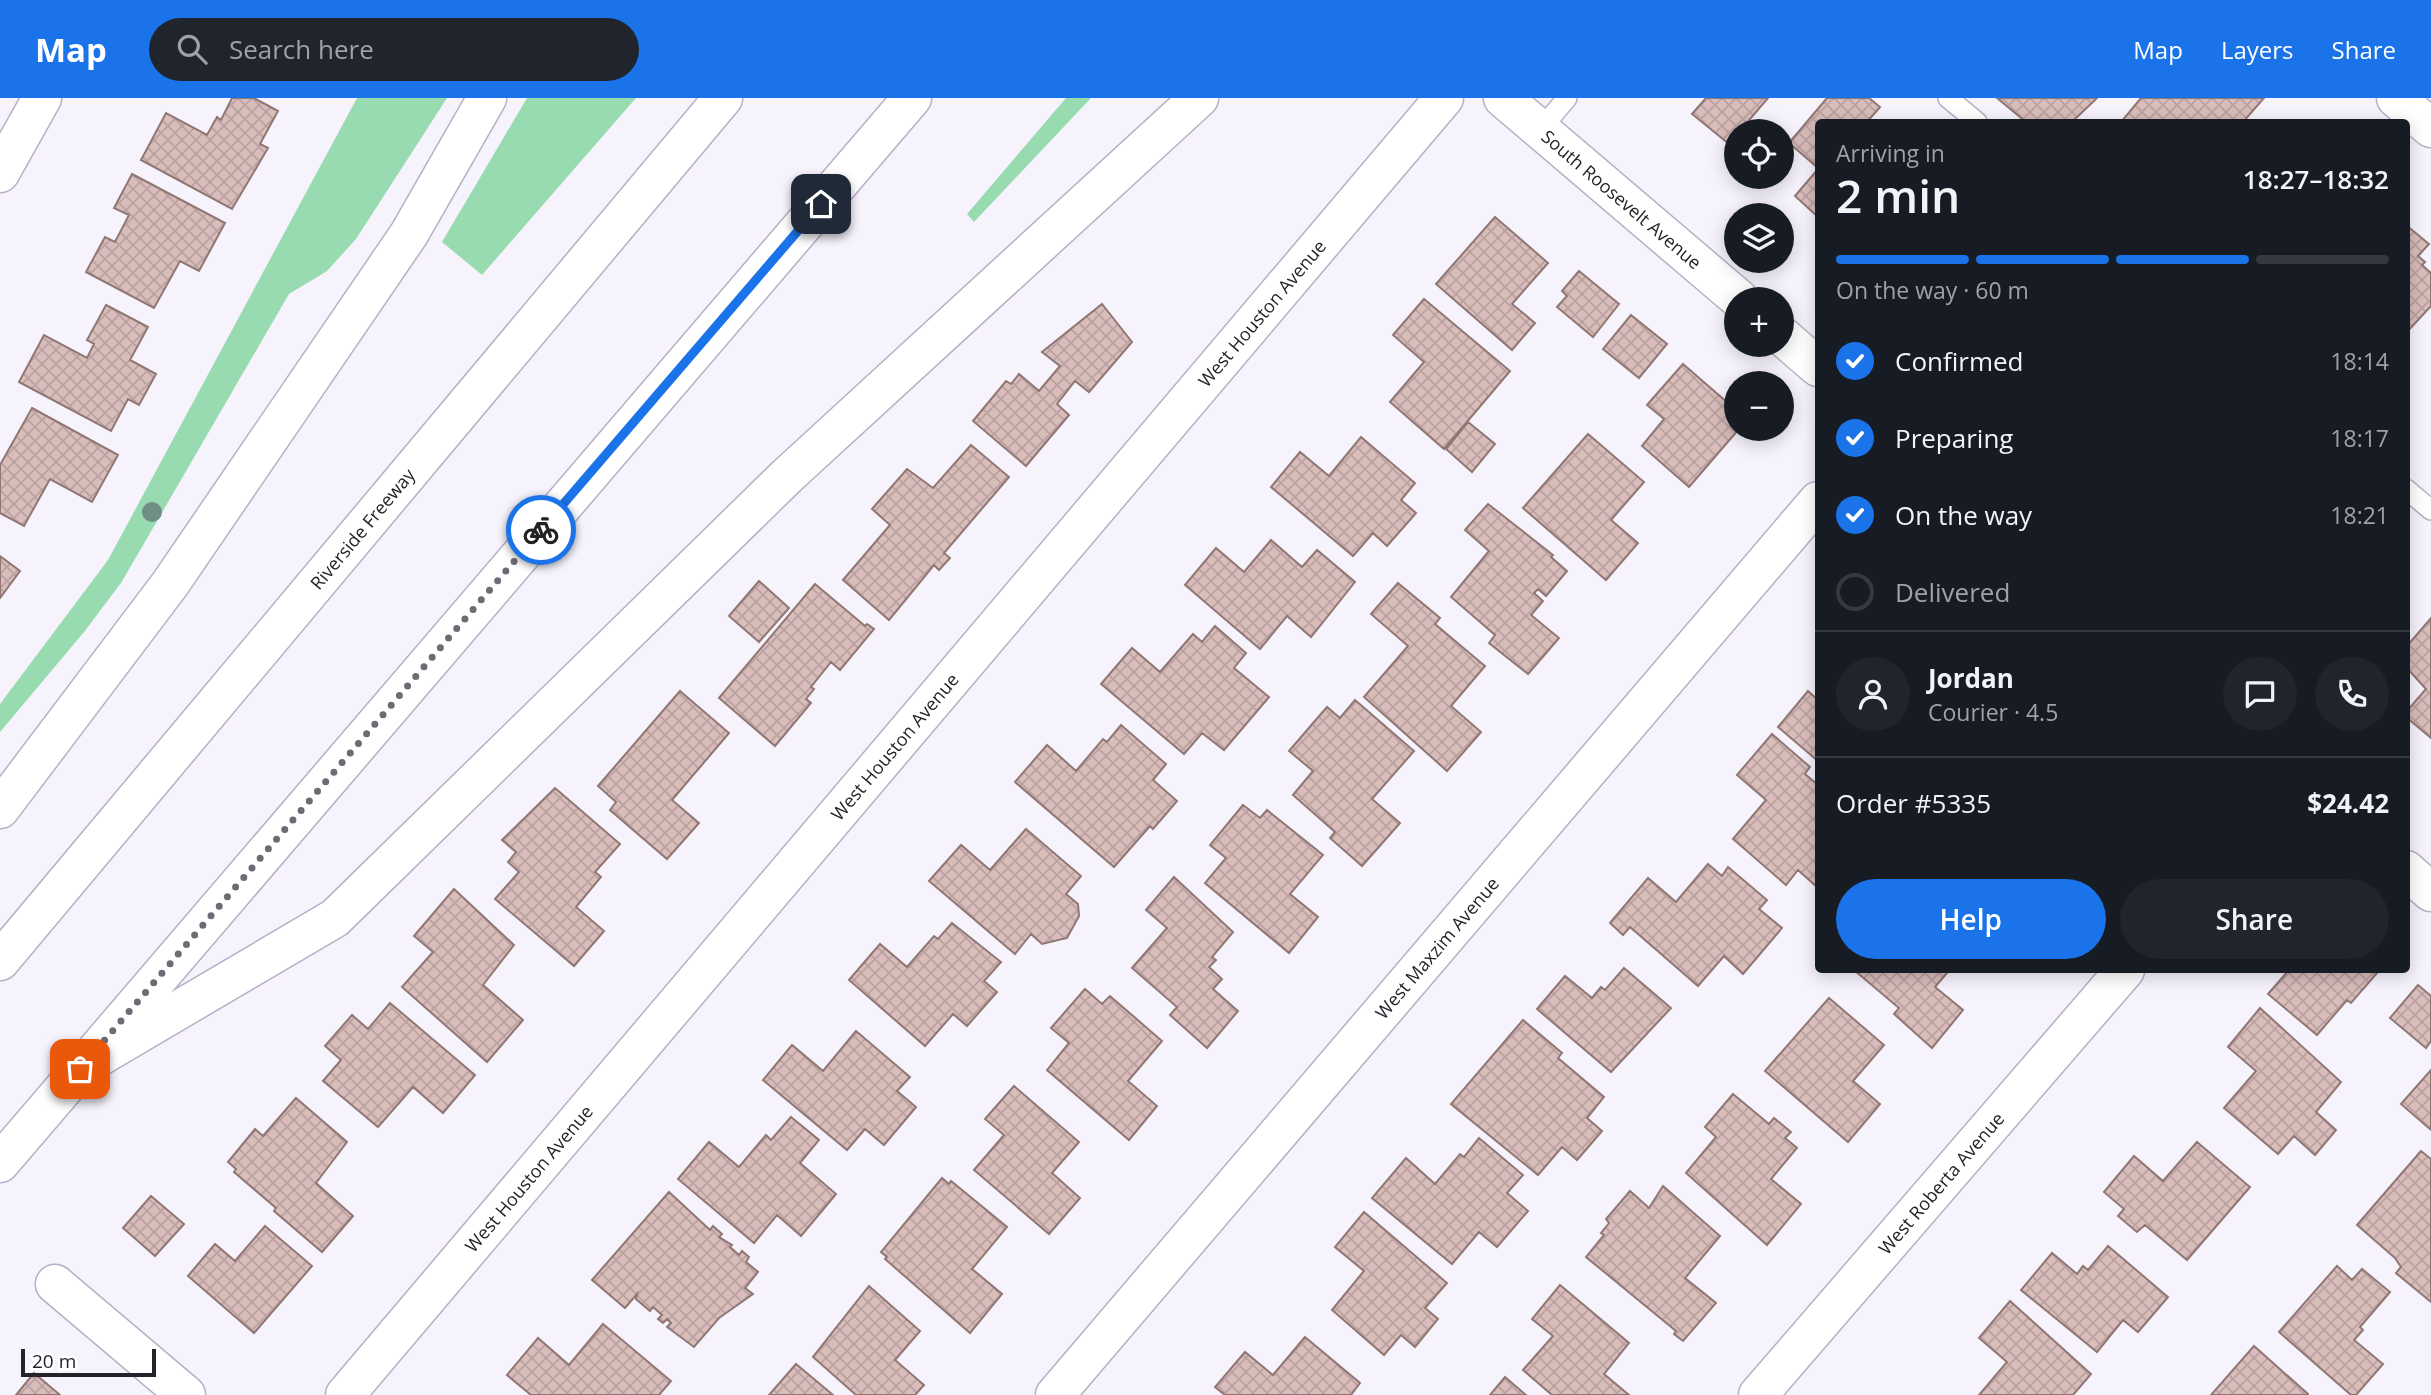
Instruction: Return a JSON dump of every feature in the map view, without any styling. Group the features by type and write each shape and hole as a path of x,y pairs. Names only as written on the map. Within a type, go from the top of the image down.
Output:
{"main road":[{"path":"0,173 42,98"},
{"path":"0,810 170,584 409,234 486,98"},
{"name":"Riverside Freeway","path":"0,961 723,98"},
{"path":"0,1163 912,98"},
{"path":"80,1069 335,918 787,476 1199,98"},
{"name":"West Houston Avenue","path":"345,1395 1444,98"},
{"name":"South Roosevelt Avenue","path":"1503,98 1725,287"},
{"path":"2396,98 2431,128"},
{"path":"1794,346 1815,364"},
{"name":"West Maxzim Avenue","path":"1055,1395 1815,505"},
{"path":"2410,873 2431,891"},
{"name":"West Roberta Avenue","path":"1758,1395 2122,973"},
{"path":"55,1284 186,1395"}],"lane":[{"path":"1540,130 1567,98"},
{"path":"1948,98 1973,119"},
{"path":"2410,492 2431,510"}],"green space":[{"path":"357,98 447,98 356,239 327,271 289,294 121,583 84,632 0,732 0,704 108,560"},
{"path":"527,98 636,98 482,275 442,242"},
{"path":"1066,98 1091,98 974,222 967,214"}],"building":[{"path":"232,98 254,98 278,111 260,144 268,148 232,209 141,160 166,113 207,135 217,117 221,120"},
{"path":"1706,98 1768,98 1750,119 1724,119 1724,140 1692,114"},
{"path":"1827,98 1869,98 1880,107 1870,119 1815,119 1815,165 1794,147 1794,137"},
{"path":"1997,98 2097,98 2075,119 2022,119"},
{"path":"2141,98 2264,98 2246,119 2124,119"},
{"path":"1815,173 1815,214 1795,196"},
{"path":"132,174 225,223 199,271 180,261 154,308 86,272 105,237 115,242 129,215 114,208"},
{"path":"1495,217 1548,263 1512,304 1535,323 1512,350 1436,284"},
{"path":"2410,228 2429,244 2418,256 2425,262 2422,265 2431,273 2431,306 2410,329"},
{"path":"1579,271 1619,304 1593,337 1557,307 1567,296 1562,291"},
{"path":"1424,299 1510,371 1444,449 1390,402 1424,362 1393,335"},
{"path":"1102,304 1132,342 1089,392 1075,381 1057,404 1069,415 1026,466 973,421 1006,381 1011,384 1019,374 1039,391 1060,366 1042,352"},
{"path":"106,305 148,327 130,360 156,374 139,405 128,399 111,431 19,382 44,335 87,358 94,344 87,340"},
{"path":"1631,315 1667,344 1639,378 1603,349"},
{"path":"1683,364 1724,400 1724,441 1729,441 1689,487 1642,446 1664,419 1647,405"},
{"path":"32,408 118,455 92,502 50,479 24,526 0,513 0,465"},
{"path":"1468,422 1495,444 1472,472 1446,449"},
{"path":"1588,434 1644,482 1611,520 1638,543 1606,580 1523,508"},
{"path":"1361,437 1415,483 1401,500 1416,513 1387,546 1373,533 1353,556 1271,487 1300,452 1329,476"},
{"path":"971,445 1009,477 944,553 950,558 939,570 934,565 889,620 843,580 890,525 872,509 907,469 933,488"},
{"path":"1488,504 1553,555 1551,557 1567,571 1546,596 1538,589 1534,593 1543,601 1531,615 1559,638 1528,674 1489,643 1495,635 1451,597 1489,551 1465,530"},
{"path":"1271,540 1302,567 1317,550 1355,582 1311,637 1287,616 1260,649 1185,585 1216,548 1244,572"},
{"path":"0,556 20,571 0,598"},
{"path":"759,581 789,608 759,642 729,616"},
{"path":"1398,583 1440,618 1435,624 1485,666 1451,706 1481,732 1447,771 1364,697 1408,646 1371,614"},
{"path":"815,584 865,626 867,624 874,629 840,670 831,662 811,687 814,689 806,699 811,703 775,746 719,698"},
{"path":"2431,618 2431,738 2410,720 2410,707 2426,689 2410,671 2410,642"},
{"path":"1215,626 1246,653 1234,668 1269,697 1224,750 1202,733 1184,754 1101,684 1132,648 1160,672 1193,634 1202,642"},
{"path":"680,691 729,733 672,800 699,823 667,859 610,810 616,802 598,786"},
{"path":"1808,691 1815,697 1815,758 1778,727"},
{"path":"1355,700 1414,751 1372,799 1400,823 1362,866 1330,838 1335,832 1293,795 1313,771 1289,751 1327,707 1340,718"},
{"path":"1121,725 1166,764 1153,780 1177,801 1153,829 1150,826 1114,867 1015,782 1047,745 1076,771 1103,739 1107,742"},
{"path":"1772,734 1810,767 1805,774 1815,782 1815,885 1798,870 1786,885 1733,839 1766,800 1737,775"},
{"path":"555,788 620,844 595,872 601,877 576,907 604,931 574,966 495,899 519,872 508,862 516,852 502,840"},
{"path":"1243,805 1260,818 1267,810 1323,855 1290,894 1318,917 1289,953 1205,883 1226,858 1210,845"},
{"path":"1026,829 1081,876 1066,894 1078,904 1079,916 1067,938 1042,944 1031,934 1015,954 929,881 961,845 990,870"},
{"path":"1708,864 1722,876 1728,867 1767,900 1759,909 1782,928 1743,974 1724,956 1698,986 1630,927 1623,935 1610,923 1648,878 1676,902"},
{"path":"1174,877 1233,932 1212,957 1216,960 1209,967 1222,979 1213,989 1238,1011 1207,1048 1170,1015 1177,1007 1132,968 1167,928 1146,910"},
{"path":"454,889 514,945 483,985 523,1020 487,1062 402,987 433,952 414,936"},
{"path":"952,923 1001,962 984,981 997,992 967,1026 953,1014 925,1046 849,980 880,944 907,967 934,936 938,939"},
{"path":"1624,968 1671,1008 1611,1072 1537,1009 1565,976 1592,998 1601,987 1605,990"},
{"path":"1858,973 1947,973 1935,987 1963,1010 1932,1048 1894,1014 1899,1008"},
{"path":"2286,973 2377,973 2351,1003 2347,1000 2317,1035 2268,994"},
{"path":"2418,985 2431,996 2431,1041 2426,1048 2390,1018"},
{"path":"1085,989 1102,1004 1110,996 1162,1041 1128,1081 1157,1106 1129,1140 1047,1070 1069,1043 1051,1028"},
{"path":"1829,998 1884,1045 1853,1081 1880,1104 1848,1142 1765,1071"},
{"path":"390,1003 475,1075 443,1113 413,1087 378,1127 323,1081 341,1060 325,1046 352,1015 368,1029"},
{"path":"2260,1008 2341,1082 2316,1112 2336,1130 2315,1155 2294,1136 2278,1154 2224,1108 2256,1071 2228,1047"},
{"path":"1523,1020 1562,1053 1558,1058 1604,1097 1587,1118 1602,1131 1577,1160 1562,1147 1538,1175 1451,1104"},
{"path":"856,1031 910,1077 897,1091 916,1107 884,1145 865,1129 847,1150 763,1080 792,1045 823,1071"},
{"path":"2431,1070 2431,1130 2401,1104"},
{"path":"1014,1086 1079,1142 1052,1173 1080,1198 1049,1234 974,1170 1004,1135 985,1119"},
{"path":"1733,1094 1769,1124 1774,1118 1791,1132 1785,1138 1797,1148 1771,1179 1801,1204 1767,1245 1686,1173 1716,1137 1705,1127"},
{"path":"296,1098 347,1142 316,1183 353,1216 322,1252 274,1211 276,1208 234,1172 236,1169 228,1162 255,1129 263,1136"},
{"path":"791,1117 819,1140 800,1163 836,1194 801,1236 777,1215 754,1243 678,1179 709,1142 739,1167 766,1135 771,1140"},
{"path":"1479,1138 1523,1175 1507,1193 1528,1211 1497,1247 1479,1232 1452,1264 1372,1198 1406,1158 1435,1184 1460,1154 1464,1157"},
{"path":"2197,1142 2250,1187 2187,1260 2145,1225 2137,1232 2118,1216 2124,1209 2104,1192 2134,1156 2163,1181"},
{"path":"2421,1151 2431,1159 2431,1302 2396,1273 2401,1267 2395,1258 2357,1225"},
{"path":"942,1178 949,1184 951,1181 1007,1227 972,1269 1002,1294 970,1333 885,1259 887,1257 881,1252"},
{"path":"1663,1186 1720,1236 1685,1278 1716,1303 1683,1341 1674,1334 1676,1331 1586,1257 1604,1235 1601,1233 1609,1223 1606,1219 1630,1191 1649,1208"},
{"path":"669,1192 710,1230 713,1226 722,1234 719,1237 732,1245 730,1247 739,1255 742,1251 749,1257 746,1262 758,1272 745,1288 753,1294 719,1318 694,1347 667,1327 671,1323 667,1319 663,1323 658,1319 662,1315 653,1307 650,1311 636,1299 637,1294 625,1308 592,1280"},
{"path":"151,1196 184,1224 155,1256 123,1228"},
{"path":"1364,1212 1447,1283 1425,1308 1438,1319 1415,1347 1401,1335 1384,1355 1332,1310 1364,1271 1335,1247"},
{"path":"265,1226 312,1266 254,1333 188,1276 215,1244 235,1261"},
{"path":"2108,1246 2168,1297 2138,1332 2123,1320 2097,1352 2021,1290 2052,1253 2077,1274 2083,1266 2088,1270"},
{"path":"2337,1266 2352,1280 2362,1269 2390,1292 2360,1327 2363,1330 2354,1340 2383,1364 2356,1395 2351,1395 2279,1332"},
{"path":"1560,1285 1629,1343 1604,1374 1629,1395 1552,1395 1523,1370 1553,1336 1532,1319"},
{"path":"869,1286 920,1331 895,1360 924,1385 915,1395 856,1395 813,1357"},
{"path":"2010,1301 2091,1374 2073,1395 1979,1395 2007,1362 1979,1338"},
{"path":"603,1324 671,1381 659,1395 531,1395 507,1375 538,1338 569,1365"},
{"path":"1305,1337 1360,1383 1351,1395 1225,1395 1215,1387 1245,1352 1273,1375"},
{"path":"2254,1346 2308,1394 2308,1395 2211,1395"},
{"path":"796,1364 833,1395 769,1395"},
{"path":"34,1373 60,1395 16,1395"},
{"path":"1505,1377 1526,1395 1490,1395"}],"way so far":[{"path":"80,1069 541,530"}],"route":[{"path":"541,530 821,204"}]}
